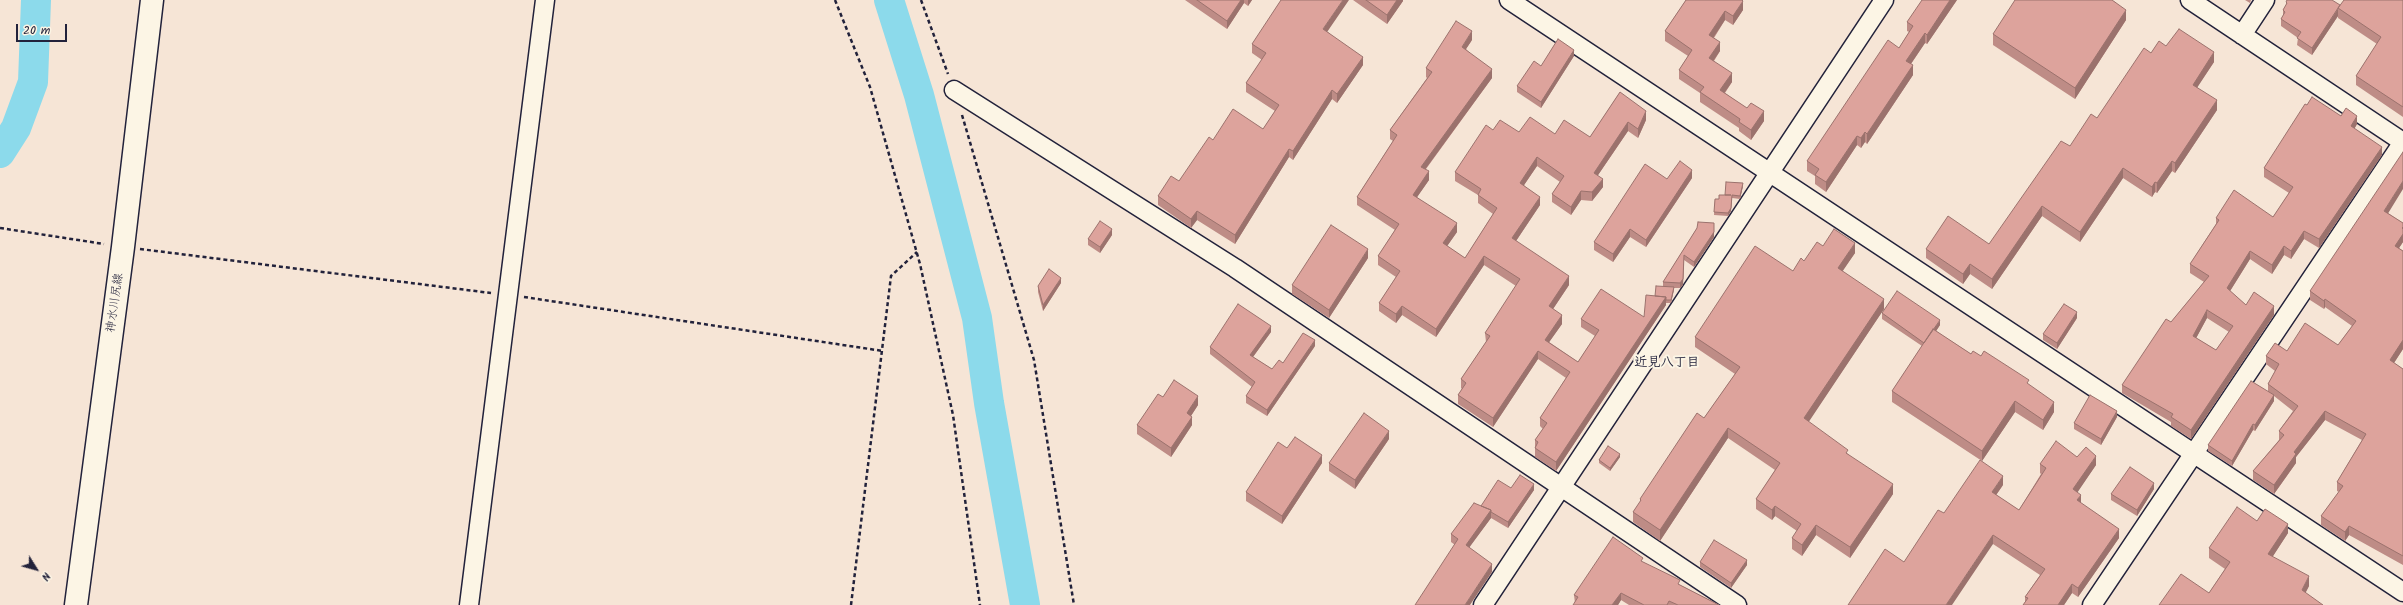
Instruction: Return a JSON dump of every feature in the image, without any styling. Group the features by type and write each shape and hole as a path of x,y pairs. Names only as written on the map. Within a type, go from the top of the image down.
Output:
{"main road":[{"name":"神水川尻線","path":"76,605 123,247 152,0"}],"street":[{"path":"470,605 545,0"},
{"path":"1509,0 2193,455 2403,592"},
{"path":"1483,605 1884,0"},
{"path":"2092,605 2403,142 2190,0"},
{"path":"2242,34 2265,0"},
{"path":"954,90 1235,268 1737,605"}],"path":[{"path":"835,0 870,87 917,252 953,415 980,605"},
{"path":"921,0 954,90 1034,360 1074,605"},
{"path":"0,228 123,247"},
{"path":"851,605 891,276 917,252"}],"building":[{"path":"1197,0 1241,0 1227,21"},
{"path":"1281,0 1343,0 1323,29 1363,57 1337,94 1332,90 1293,151 1289,149 1235,235 1197,211 1191,219 1158,196 1171,176 1179,181 1209,137 1213,140 1233,109 1263,129 1279,105 1246,83 1266,53 1252,44"},
{"path":"1366,0 1397,0 1387,15"},
{"path":"1686,0 1743,1 1733,16 1725,11 1709,35 1720,42 1709,58 1732,73 1720,90 1747,108 1751,103 1764,111 1751,130 1739,122 1740,119 1700,92 1704,87 1679,70 1692,50 1665,31"},
{"path":"1922,0 1950,0 1927,35 1925,33 1906,61 1913,65 1867,134 1865,132 1861,138 1857,136 1826,182 1815,175 1819,169 1807,161 1888,40 1899,48 1913,26 1907,22"},
{"path":"2015,0 2112,0 2126,10 2075,88 1993,34"},
{"path":"2287,0 2332,0 2340,5 2312,48 2297,38 2301,32 2281,19 2285,12 2283,10"},
{"path":"2344,0 2403,0 2403,107 2356,76 2381,37 2338,8"},
{"path":"1456,21 1472,31 1462,47 1492,69 1421,167 1429,171 1413,195 1457,223 1443,243 1465,258 1497,208 1478,195 1481,189 1455,172 1486,125 1493,130 1500,120 1519,132 1530,117 1555,134 1564,120 1590,137 1620,92 1646,111 1638,129 1628,122 1594,173 1603,179 1592,192 1581,191 1571,207 1552,194 1564,176 1537,157 1520,183 1540,197 1512,238 1569,276 1549,306 1562,315 1545,340 1578,362 1599,330 1581,319 1601,289 1644,317 1646,295 1666,297 1556,462 1535,448 1538,442 1535,440 1547,423 1540,418 1570,372 1538,351 1493,418 1458,395 1466,383 1461,379 1490,336 1485,333 1520,279 1484,256 1436,329 1402,306 1396,314 1379,303 1400,271 1378,256 1399,224 1357,197 1397,135 1390,130 1432,72 1426,68"},
{"path":"2179,29 2214,52 2193,85 2217,100 2175,163 2172,161 2157,183 2155,182 2152,187 2123,168 2080,232 2042,206 1992,279 1970,264 1963,274 1926,249 1948,216 1989,244 2061,141 2070,146 2091,114 2097,118 2144,48 2151,53 2159,41 2166,46"},
{"path":"1558,39 1574,50 1541,102 1517,86 1534,61 1541,66"},
{"path":"2312,97 2341,116 2346,108 2357,116 2351,126 2382,147 2319,239 2304,231 2291,251 2284,246 2272,265 2250,251 2227,288 2246,305 2254,292 2274,306 2191,430 2171,417 2173,414 2122,385 2166,319 2171,322 2209,276 2190,264 2219,220 2216,218 2234,190 2273,217 2293,187 2264,168 2305,104 2307,105","holes":["2207,310 2233,326 2216,350 2193,336"]},
{"path":"2403,152 2403,181 2384,211 2403,223 2403,234 2395,246 2403,251 2403,340 2390,360 2403,369 2403,556 2349,526 2345,532 2321,516 2343,486 2337,482 2366,434 2325,411 2294,452 2296,454 2274,485 2253,471 2284,435 2279,431 2298,406 2268,384 2279,364 2266,356 2275,343 2287,351 2305,323 2338,345 2356,321 2325,299 2324,301 2310,291"},
{"path":"1680,161 1692,170 1646,240 1630,229 1613,254 1594,242 1645,164 1667,179"},
{"path":"1726,182 1743,183 1740,196 1732,195 1731,208 1728,213 1714,212 1715,199 1719,199 1719,195 1725,195"},
{"path":"1100,221 1112,229 1100,247 1088,239"},
{"path":"1698,222 1714,223 1714,232 1694,262 1684,255 1683,279 1680,283 1663,282 1697,228"},
{"path":"1331,225 1368,249 1329,310 1292,285"},
{"path":"1834,229 1855,243 1838,268 1884,299 1804,418 1848,450 1846,453 1893,484 1850,547 1816,525 1802,545 1792,538 1801,524 1775,506 1772,510 1756,499 1780,463 1728,428 1660,530 1633,512 1697,413 1704,418 1740,367 1695,337 1755,246 1793,271 1801,258 1804,261 1817,242 1823,246"},
{"path":"1049,269 1061,278 1043,305 1038,286"},
{"path":"1656,286 1674,287 1671,300 1666,300 1666,297 1655,296"},
{"path":"1897,291 1940,320 1924,343 1882,313"},
{"path":"1238,304 1271,326 1250,355 1272,369 1279,360 1283,363 1303,333 1315,340 1267,410 1246,396 1255,382 1210,347"},
{"path":"2064,304 2077,312 2057,343 2043,334"},
{"path":"1933,329 1971,354 1973,351 1981,356 1984,351 2029,380 2027,383 2054,402 2043,420 2015,401 1982,451 1892,391"},
{"path":"1174,380 1198,396 1187,413 1192,417 1171,448 1137,425 1158,394 1163,397"},
{"path":"2251,381 2274,395 2255,425 2253,424 2232,461 2208,445"},
{"path":"2090,395 2117,411 2101,439 2074,423"},
{"path":"1364,413 1389,431 1355,480 1329,463"},
{"path":"1295,437 1322,455 1282,516 1246,492 1278,442 1287,448"},
{"path":"2056,441 2077,457 2086,447 2096,456 2073,489 2081,495 2077,500 2119,529 2078,588 2072,584 2058,605 2023,605 2028,598 2025,597 2045,569 1993,535 1946,605 1848,605 1885,549 1904,562 1938,510 1944,513 1980,460 2003,476 1992,492 2019,510 2046,468 2040,464"},
{"path":"1608,446 1620,454 1610,468 1599,460"},
{"path":"2130,467 2154,483 2137,510 2111,494"},
{"path":"1520,475 1534,484 1508,522 1491,512 1491,510 1481,506 1498,480 1511,488"},
{"path":"1474,503 1491,510 1466,545 1492,564 1465,605 1415,605 1458,539 1451,534"},
{"path":"2237,507 2257,521 2265,509 2288,524 2268,554 2309,576 2302,590 2323,605 2159,605 2181,574 2209,593 2230,562 2209,548"},
{"path":"1613,537 1643,558 1641,561 1680,580 1678,584 1719,605 1678,605 1669,601 1667,605 1644,605 1621,593 1612,605 1573,605 1578,597 1574,595"},
{"path":"1714,540 1747,560 1731,583 1700,562"}],"waterway":[{"path":"0,153 16,128 33,82 36,0"},
{"path":"889,0 919,95 977,318 989,403 1025,605"}],"district":[{"name":"近見八丁目","path":"1667,364"}]}
